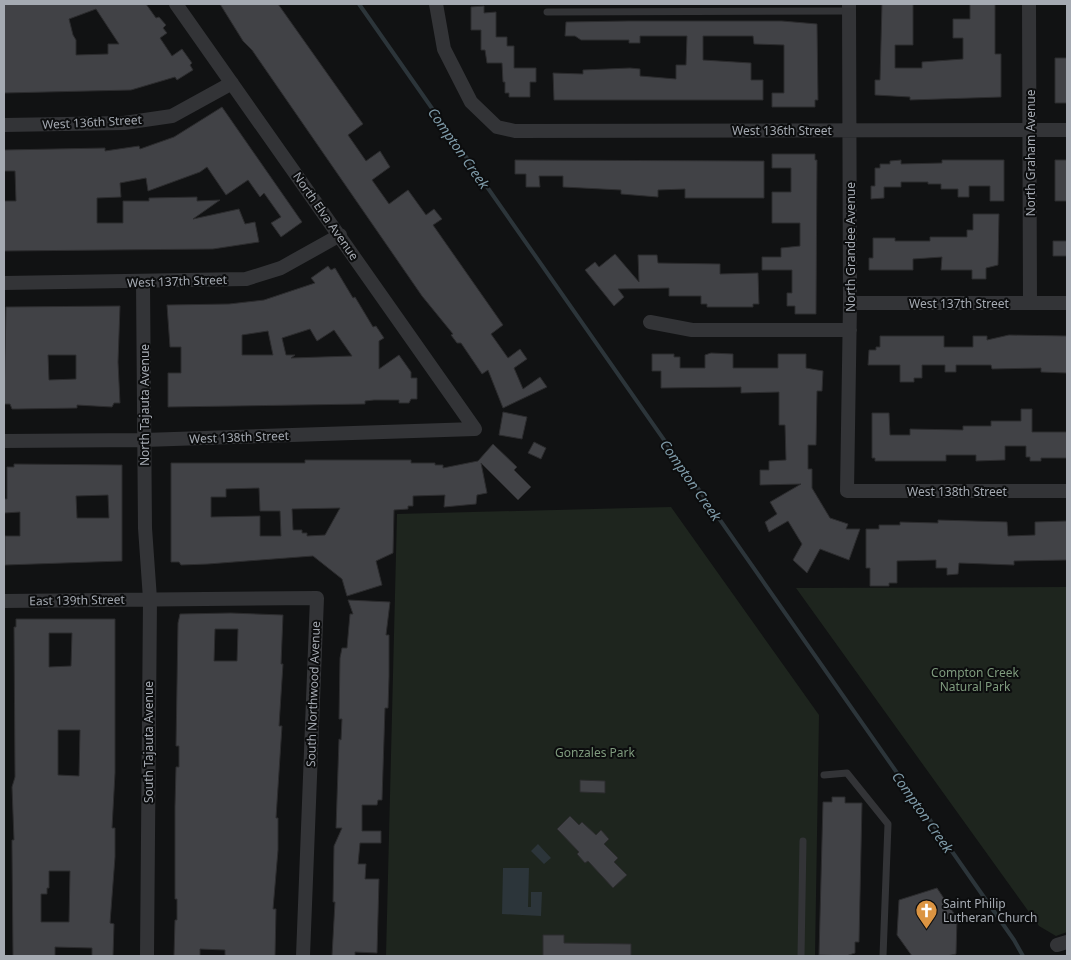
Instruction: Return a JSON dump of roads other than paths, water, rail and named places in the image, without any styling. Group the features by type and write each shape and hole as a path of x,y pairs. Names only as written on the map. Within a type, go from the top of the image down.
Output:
{"street":[{"name":"North Elva Avenue","path":"176,4 475,429"},
{"name":"West 136th Street","path":"436,4 444,49 471,102 497,127 515,131 1067,130"},
{"name":"North Graham Avenue","path":"1030,4 1030,303"},
{"name":"North Grandee Avenue","path":"847,491 850,330 849,8"},
{"name":"West 136th Street","path":"4,125 124,123 172,116 232,83"},
{"name":"West 137th Street","path":"4,283 246,279 281,268 340,235"},
{"name":"North Tajauta Avenue","path":"143,282 145,528"},
{"name":"West 137th Street","path":"850,303 1067,303"},
{"path":"650,322 692,330 850,330"},
{"name":"West 138th Street","path":"4,441 144,440 475,429"},
{"name":"West 138th Street","path":"847,491 1067,491"},
{"name":"South Tajauta Avenue","path":"145,528 150,599 147,956"},
{"name":"South Northwood Avenue","path":"150,599 317,598 303,956"},
{"name":"East 139th Street","path":"4,601 150,599"}],"lane":[{"path":"547,12 849,8"},
{"path":"824,775 847,773 888,824 883,956"},
{"path":"801,956 803,841"}],"waterway":[{"name":"Compton Creek","path":"359,4 1014,940 1023,956"}],"place":[{"name":"Saint Philip Lutheran Church","path":"927,929"}],"park label":[{"name":"Compton Creek Natural Park","path":"975,679"},
{"name":"Gonzales Park","path":"595,752"}]}
